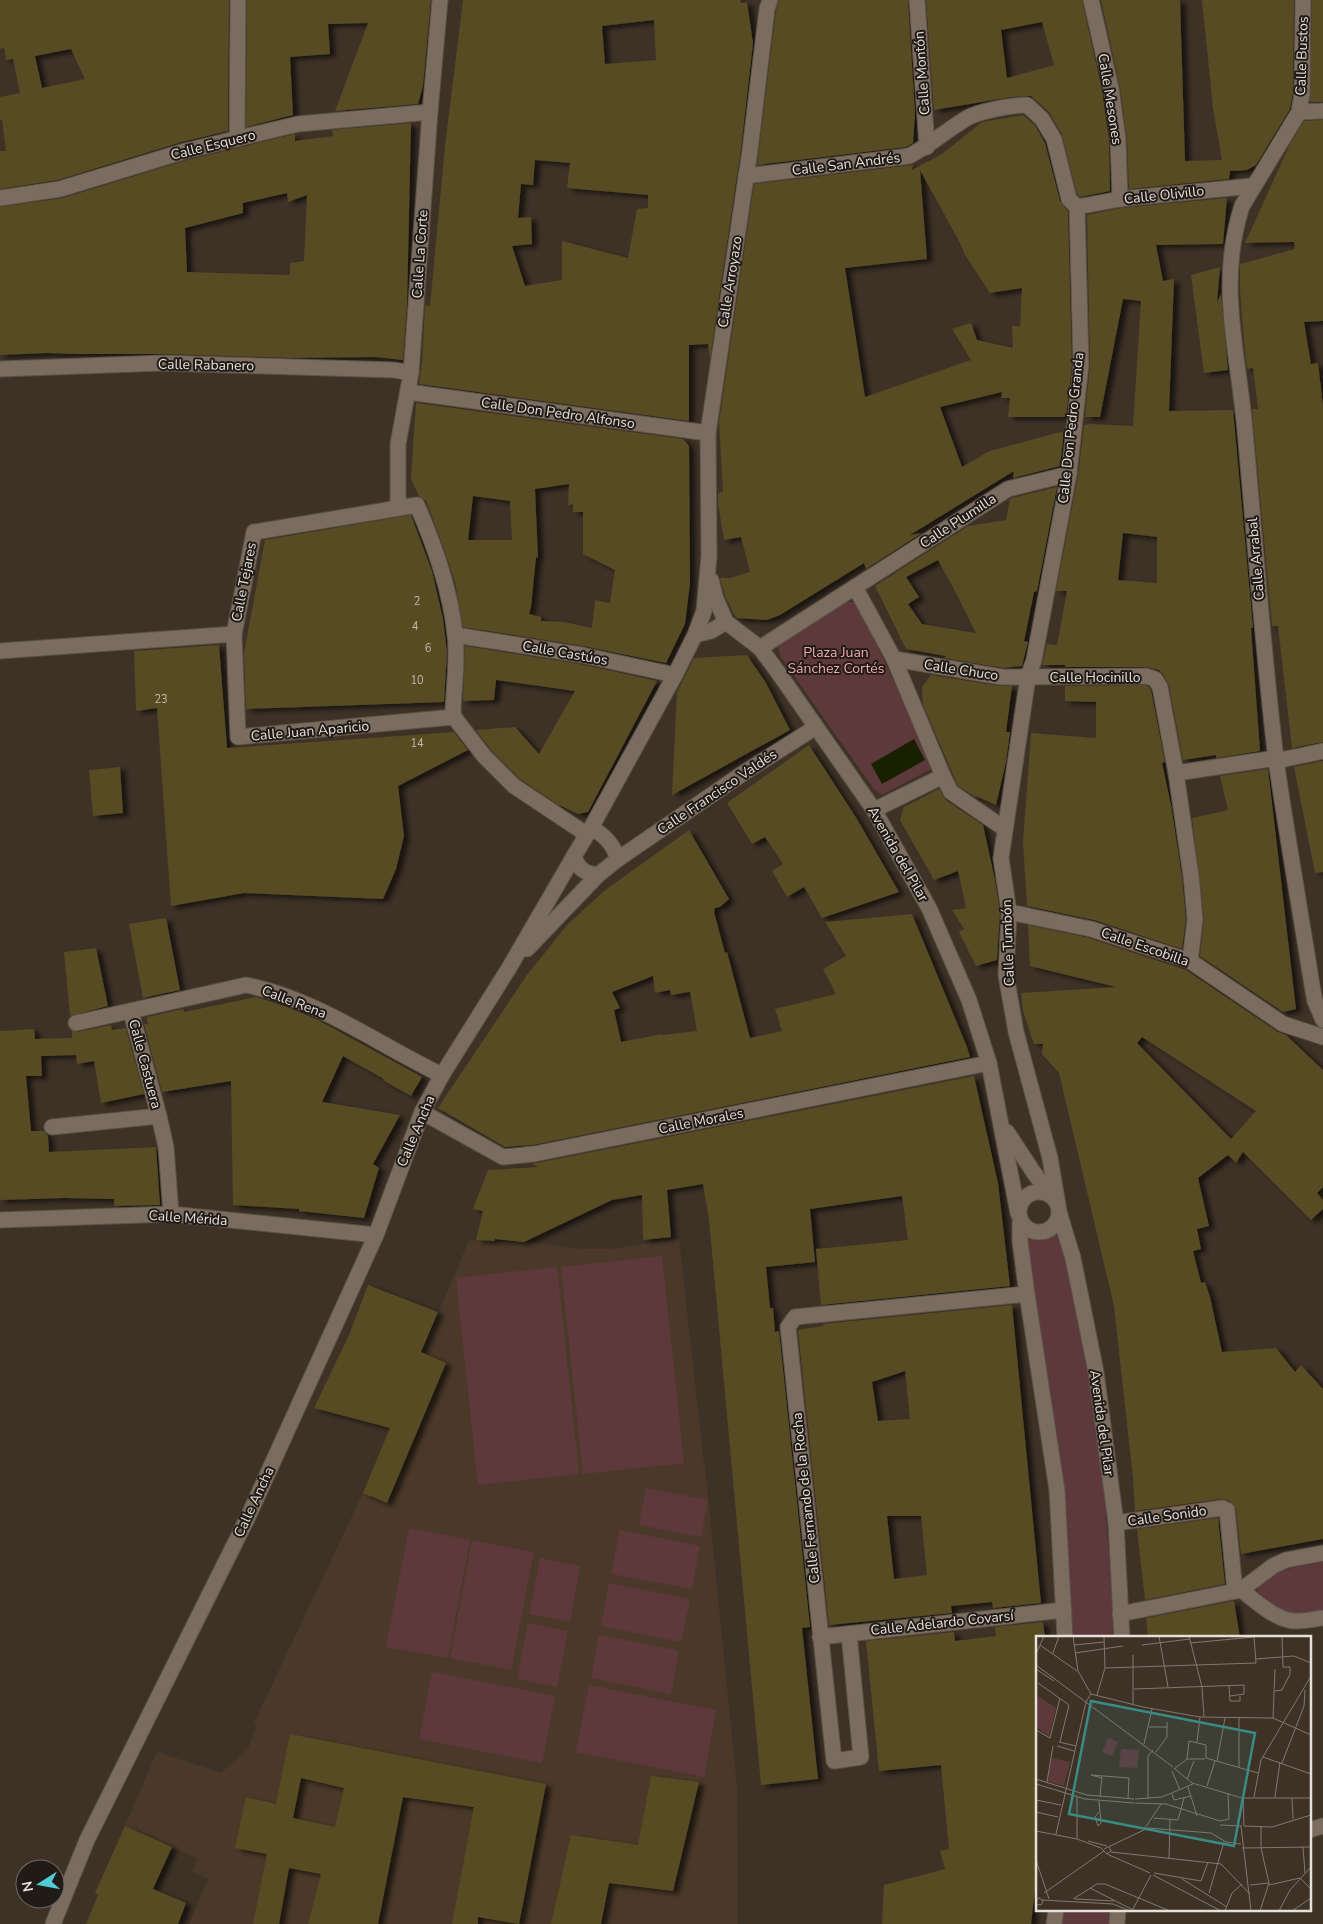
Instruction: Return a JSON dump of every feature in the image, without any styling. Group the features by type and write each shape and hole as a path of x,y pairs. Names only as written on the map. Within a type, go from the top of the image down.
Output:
{"street":[{"path":"237,139 238,0"},
{"name":"Calle La Corte","path":"398,508 398,444 411,373 440,0"},
{"name":"Calle Montón","path":"916,0 927,147"},
{"name":"Calle Mesones","path":"1091,0 1111,88 1118,140 1120,199"},
{"name":"Calle Bustos","path":"1299,112 1302,94 1303,0"},
{"name":"Calle Arroyazo","path":"695,635 704,611 708,556 708,433 746,176 767,3"},
{"name":"Calle San Andrés","path":"746,176 909,156 927,147 968,117 1015,105 1027,105 1042,119 1054,140 1069,199 1077,206"},
{"path":"1299,112 1323,111"},
{"name":"Calle Esquero","path":"0,198 60,188 185,152 298,124 430,112"},
{"name":"Calle Arrabal","path":"1299,112 1252,186 1242,206 1236,222 1231,253 1229,287 1230,313 1245,427 1259,600 1276,761 1313,991 1323,1020"},
{"name":"Calle Olivillo","path":"1077,206 1120,199 1252,186"},
{"name":"Calle Don Pedro Granda","path":"1028,677 1034,660 1069,474 1080,365 1077,206"},
{"name":"Calle Rabanero","path":"0,370 163,363 394,370 411,373"},
{"name":"Calle Don Pedro Alfonso","path":"408,392 708,433"},
{"name":"Calle Plumilla","path":"760,648 1008,489 1069,474"},
{"path":"398,508 418,505 435,547 440,565 455,635 454,717 484,756 514,786 588,831 600,833 614,847 618,859 598,875 509,968"},
{"name":"Calle Tejares","path":"0,651 234,634 254,532 398,508"},
{"name":"Calle Arroyazo","path":"708,556 716,599 726,622"},
{"path":"855,587 894,658 951,792 1004,829"},
{"path":"442,1074 509,968 574,856 675,675 695,635 711,631 726,622"},
{"name":"Avenida del Pilar","path":"726,622 760,648 874,810 929,908 969,1000 989,1063 1019,1218 1027,1294 1057,1490 1065,1636"},
{"name":"Calle Juan Aparicio","path":"234,634 238,737 454,717"},
{"name":"Calle Castúos","path":"455,635 582,655 675,675"},
{"name":"Calle Chuco","path":"894,658 1002,677 1028,677"},
{"name":"Calle Hocinillo","path":"1028,677 1146,676 1155,679 1160,686 1176,773 1191,876 1195,919 1190,961"},
{"name":"Calle Tumbón","path":"1028,677 1001,858 1009,912 1006,975 1016,1032 1050,1158 1056,1204"},
{"name":"Calle Francisco Valdés","path":"618,859 816,727"},
{"path":"1176,773 1270,759 1276,761 1323,751"},
{"path":"874,810 943,776"},
{"path":"574,856 577,865 586,874 598,875"},
{"name":"Calle Escobilla","path":"1009,912 1091,928 1190,961 1283,1024 1323,1037"},
{"name":"Calle Rena","path":"76,1023 246,985 271,990 311,1006 442,1074"},
{"name":"Calle Castuera","path":"131,1012 166,1147 172,1214"},
{"name":"Calle Morales","path":"422,1112 503,1157 544,1152 989,1063"},
{"name":"Calle Ancha","path":"53,1924 87,1840 247,1520 376,1235 422,1112 442,1074"},
{"name":"Calle Castuera","path":"52,1127 159,1116"},
{"name":"Avenida del Pilar","path":"1002,1124 1056,1204 1073,1258 1096,1372 1116,1523 1122,1636"},
{"path":"1039,1191 1056,1204 1055,1224 1044,1232 1031,1232 1019,1218 1022,1200 1027,1195 1039,1191"},
{"name":"Calle Mérida","path":"0,1220 172,1214 376,1235"},
{"name":"Calle Fernando de la Rocha","path":"849,1634 861,1758 834,1761 788,1327 795,1317 1027,1294"},
{"name":"Calle Sonido","path":"1116,1523 1222,1508 1227,1510 1238,1590"},
{"path":"1120,1614 1238,1590 1273,1566 1286,1560 1323,1553"},
{"path":"1238,1590 1278,1616 1288,1620 1298,1621 1323,1618"},
{"name":"Calle Adelardo Covarsí","path":"820,1637 1064,1610"},
{"path":"1310,1830 1323,1826"}],"shaded area":[{"path":"914,739 925,760 882,784 871,764"},
{"path":"679,1239 705,1466 737,1786 738,1924 189,1924 208,1879 192,1871 197,1858 125,1826 157,1752 221,1773 248,1749 257,1724 254,1723 363,1493 469,1240 527,1242 582,1249 611,1249"}],"green space":[{"name":"Plaza Juan Sánchez Cortés","path":"844,602 856,602 930,757 931,769 882,795 874,789 780,656 778,645"},
{"path":"1054,1234 1060,1235 1062,1239 1087,1354 1102,1460 1115,1636 1069,1636 1027,1240"},
{"path":"662,1256 684,1463 583,1474 561,1267"},
{"path":"557,1267 579,1474 478,1485 456,1278"},
{"path":"646,1488 708,1500 701,1537 639,1525"},
{"path":"409,1528 470,1540 448,1658 386,1647"},
{"path":"620,1530 700,1546 692,1589 611,1574"},
{"path":"472,1540 534,1552 511,1670 450,1658"},
{"path":"540,1558 580,1566 570,1622 529,1614"},
{"path":"1323,1562 1323,1610 1302,1614 1288,1612 1271,1602 1257,1590 1270,1577 1278,1573 1295,1567"},
{"path":"609,1583 690,1599 681,1642 601,1626"},
{"path":"528,1623 568,1631 557,1687 517,1679"},
{"path":"599,1635 679,1651 671,1694 591,1678"},
{"path":"432,1672 555,1696 542,1763 419,1739"},
{"path":"589,1685 716,1710 704,1777 576,1752"},
{"path":"1059,1912 1111,1912 1109,1924 1057,1924"}],"building":[{"path":"0,0 229,0 228,131 182,142 58,180 0,189 0,151 6,151 2,120 0,120 0,97 20,93 13,59 6,60 4,48 0,49","holes":["71,49 85,79 42,88 35,56"]},
{"path":"247,0 431,0 423,86 418,104 335,111 368,23 328,24 330,54 290,57 293,115 246,127"},
{"path":"463,0 740,0 741,3 747,2 753,43 741,149 710,359 708,344 689,345 689,421 419,384 425,305 430,306 445,146","holes":["654,20 656,60 605,64 602,26","535,160 570,163 567,188 648,195 648,208 637,209 628,258 562,241 562,280 525,286 512,246 532,244 531,217 518,218 521,184 533,185"]},
{"path":"779,0 908,0 915,113 913,143 906,147 757,165 776,11"},
{"path":"926,0 1082,0 1102,90 1109,140 1110,191 1080,197 1077,194 1062,134 1049,112 1031,96 1012,97 934,110","holes":["1042,22 1054,65 1007,78 1001,30"]},
{"path":"1101,0 1180,0 1185,161 1222,160 1213,108 1202,0 1294,0 1293,93 1290,109 1256,165 1247,170 1230,171 1229,179 1129,189 1127,139 1120,87"},
{"path":"1312,0 1323,0 1323,102 1310,102"},
{"path":"1023,115 1035,125 1045,143 1060,201 1068,211 1072,365 1066,417 1008,417 1010,398 1001,398 1002,392 940,407 962,467 990,451 1064,431 1060,466 1013,478 1014,471 910,535 922,533 866,569 864,563 780,615 767,620 736,618 725,596 720,578 730,578 750,572 741,537 724,540 718,504 718,493 723,492 719,422 754,184 913,165 912,170 942,154 982,122","holes":["920,170 965,255 990,293 1022,288 1020,326 1012,326 1013,348 977,340 971,323 952,329 971,360 865,397 845,268 927,259"]},
{"path":"1323,120 1323,321 1304,322 1311,364 1318,363 1323,406 1323,742 1292,748 1278,626 1272,626 1252,409 1258,409 1253,368 1247,369 1240,290 1240,264 1295,249 1294,242 1245,243 1290,144 1304,121"},
{"path":"411,123 407,304 403,360 375,357 294,358 163,354 48,353 0,355 0,207 63,198 187,160 295,134 295,141 333,136 332,130","holes":["287,193 288,202 307,195 304,261 290,263 290,275 187,272 185,228 243,213 243,203"]},
{"path":"1227,198 1223,244 1156,245 1163,281 1174,279 1169,411 1233,410 1253,628 1251,628 1260,751 1216,758 1216,755 1183,760 1169,685 1159,670 1146,667 1065,667 1065,665 1042,665 1047,644 1057,645 1067,591 1056,591 1078,476 1084,425 1133,426 1141,301 1123,299 1100,417 1085,417 1090,365 1087,215 1121,208","holes":["1123,533 1157,537 1157,583 1118,580"]},
{"path":"1220,267 1217,303 1221,294 1228,370 1204,373 1191,275"},
{"path":"416,403 683,439 689,446 690,583 685,624 666,663 583,646 463,627 455,582 444,549 426,501 419,496 411,479","holes":["569,484 568,505 573,504 573,512 583,512 583,554 615,570 610,603 595,600 592,628 564,622 541,621 541,617 529,614 536,557 538,558 535,489","473,496 510,501 512,540 468,540"]},
{"path":"1057,487 1037,591 1034,592 1024,641 1028,642 1022,666 1003,668 944,658 946,656 906,649 875,586 968,526 1006,520 1010,499","holes":["938,560 976,633 922,624 908,604 919,597 906,577"]},
{"path":"411,515 432,571 443,619 447,652 444,702 246,709 244,653 265,540"},
{"path":"219,645 227,748 454,732 468,750 398,786 404,836 396,869 383,899 244,893 171,906 157,708 136,711 134,651"},
{"path":"465,646 580,664 657,681 588,812 578,814 557,804 520,779 491,750 476,730 515,727 539,754 575,691 496,680 494,700 463,701"},
{"path":"747,655 766,683 790,730 672,795 677,692 694,658"},
{"path":"931,675 1000,686 1012,686 1006,732 1010,732 1006,762 996,805 976,796 977,798 958,786 923,705 922,687"},
{"path":"1145,685 1151,690 1165,762 1162,763 1171,805 1182,877 1186,919 1182,949 1094,920 1027,906 1023,842 1031,733 1096,738 1096,702 1065,701 1065,686"},
{"path":"809,745 857,819 899,892 822,918 804,887 787,897 772,871 783,864 765,837 752,844 727,803"},
{"path":"1323,761 1323,872 1315,873 1294,767"},
{"path":"120,767 123,813 93,816 89,770"},
{"path":"1268,769 1296,1009 1283,1012 1200,956 1204,918 1192,818 1228,810 1220,776"},
{"path":"939,789 946,800 983,825 995,880 1000,912 997,960 976,966 959,932 964,929 952,910 966,908 958,871 934,880 900,820 904,807"},
{"path":"689,830 729,899 720,907 715,908 714,912 725,953 727,952 750,1038 782,1031 775,1009 836,994 823,969 846,956 825,922 912,914 970,1057 533,1145 505,1147 438,1108 527,975 567,925 604,891","holes":["653,976 655,993 670,990 671,995 690,992 697,1031 662,1034 621,1042 614,1010 620,1008 612,992"]},
{"path":"166,918 180,990 143,998 129,924"},
{"path":"1028,925 1089,938 1186,970 1278,1032 1286,1035 1323,1070 1323,1187 1317,1193 1323,1200 1323,1209 1311,1220 1243,1152 1236,1163 1228,1155 1198,1178 1209,1226 1197,1229 1201,1249 1193,1251 1201,1283 1205,1282 1210,1297 1222,1352 1276,1348 1295,1372 1301,1365 1323,1389 1323,1539 1241,1554 1236,1509 1230,1501 1221,1499 1135,1511 1114,1306 1059,1073 1042,1054 1043,1044 1034,1044 1023,1011 1021,993 1116,987 1030,966","holes":["1142,1037 1256,1111 1231,1139 1137,1043"]},
{"path":"96,948 108,1006 70,1016 64,952"},
{"path":"256,997 318,1020 422,1077 411,1096 343,1056 322,1102 400,1115 373,1164 379,1168 364,1218 299,1211 299,1209 233,1205 231,1081 162,1092 144,1024 148,1024 147,1017 183,1009 184,1012"},
{"path":"111,1025 112,1030 126,1028 144,1094 101,1103 94,1061 77,1064 76,1055 41,1056 42,1076 26,1076 31,1131 44,1131 48,1136 49,1152 156,1147 160,1205 114,1206 114,1199 0,1200 0,1031 34,1029 35,1039 72,1038 72,1031 78,1032"},
{"path":"974,1076 998,1183 1010,1286 821,1305 816,1249 908,1240 902,1196 810,1209 815,1262 766,1267 770,1308 773,1308 775,1332 779,1331 810,1627 802,1628 818,1779 761,1785 709,1219 703,1184 667,1190 671,1237 643,1240 642,1195 612,1200 524,1242 495,1239 495,1241 476,1240 483,1211 473,1209 488,1170 538,1167 532,1164"},
{"path":"368,1285 438,1312 421,1352 446,1363 387,1503 363,1493 390,1428 314,1408 349,1335"},
{"path":"1012,1305 1041,1603 993,1608 992,1602 951,1606 952,1613 829,1625 798,1330 823,1326 823,1324","holes":["905,1371 910,1419 878,1421 872,1382","887,1516 921,1516 927,1575 894,1579"]},
{"path":"1218,1518 1225,1584 1145,1600 1137,1529"},
{"path":"1234,1601 1240,1636 1148,1636 1146,1618"},
{"path":"1043,1622 1045,1636 1036,1636 1036,1882 1031,1924 882,1924 884,1885 945,1869 940,1851 949,1849 941,1765 879,1771 866,1641 954,1632 955,1641 996,1636 995,1627"},
{"path":"290,1734 546,1784 519,1924 478,1917 478,1924 452,1924 474,1807 403,1797 378,1924 308,1924 321,1874 289,1868 279,1924 253,1924 267,1854 235,1848 246,1797 276,1804","holes":["301,1778 344,1788 335,1827 293,1818"]},
{"path":"651,1776 699,1782 673,1891 609,1883 601,1924 551,1924 571,1835 638,1845"},
{"path":"125,1826 172,1847 153,1889 186,1903 178,1924 86,1924 98,1895 95,1893"}]}
